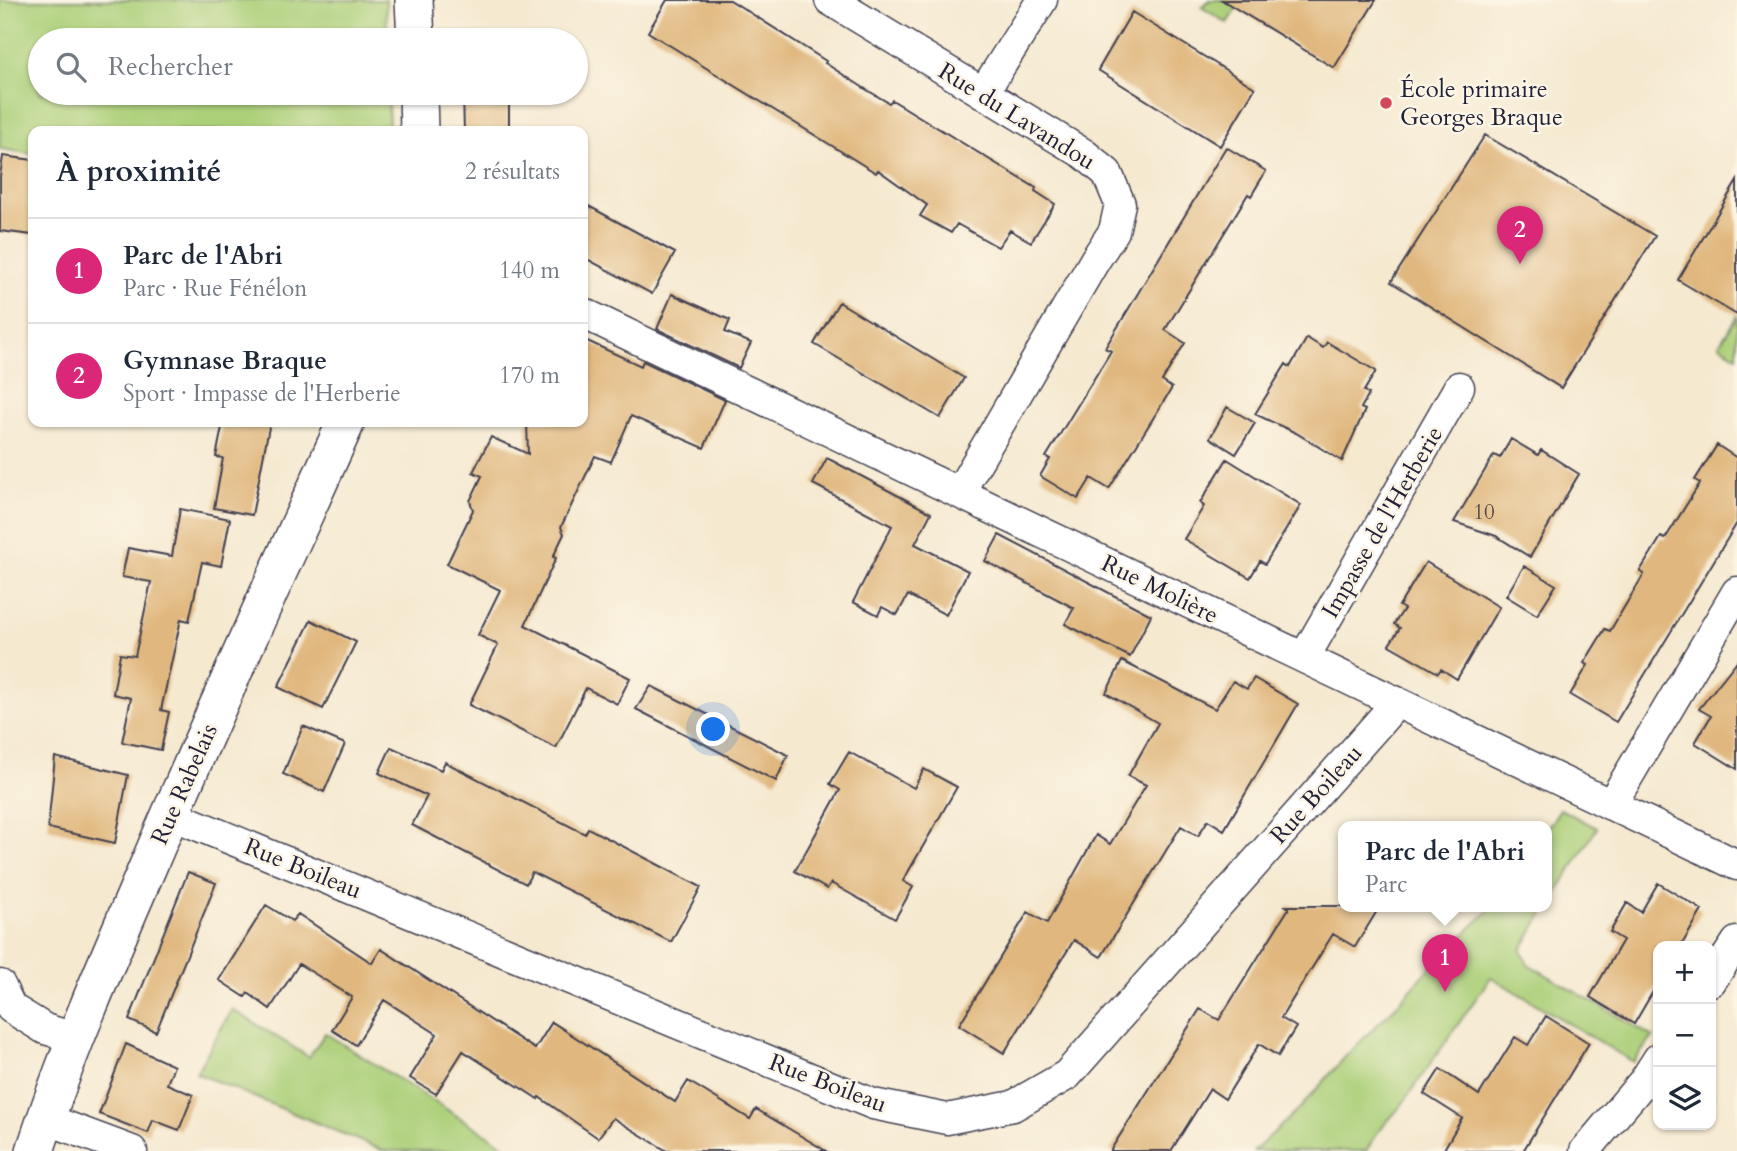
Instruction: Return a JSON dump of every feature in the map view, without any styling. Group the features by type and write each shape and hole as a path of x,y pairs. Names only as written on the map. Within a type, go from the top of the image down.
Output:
{"street":[{"path":"414,0 415,28"},
{"name":"Rue du Lavandou","path":"830,0 1084,154 1107,173 1120,204 1114,231 959,493"},
{"path":"983,93 1042,0"},
{"path":"418,105 419,126"},
{"name":"Rue Molière","path":"588,315 1737,865"},
{"name":"Impasse de l'Herberie","path":"1304,658 1460,387"},
{"name":"Rue Rabelais","path":"40,1135 75,1038 170,814 344,427"},
{"path":"1611,805 1737,592"},
{"name":"Rue Boileau","path":"170,814 873,1104 947,1119 1013,1106 1067,1074 1385,716 1395,701"},
{"path":"1716,974 1737,942"},
{"path":"0,985 11,1008 46,1030 75,1038"},
{"path":"1585,1151 1653,1067"},
{"path":"40,1135 132,1151"}],"green space":[{"path":"0,0 386,0 387,28 28,28 28,105 388,105 389,126 28,126 28,153 0,149"},
{"path":"1210,0 1242,0 1227,23 1201,7"},
{"path":"1737,316 1737,356 1719,345"},
{"path":"1560,809 1597,828 1552,900 1552,821"},
{"path":"1488,912 1545,912 1521,950 1528,964 1653,1037 1633,1062 1491,977 1401,1106 1378,1132 1366,1151 1254,1151 1301,1107 1440,957"},
{"path":"232,1009 309,1057 325,1033 513,1151 384,1151 196,1073"}],"building":[{"path":"667,0 730,0 867,90 889,103 892,100 1036,188 1035,191 1055,204 1031,242 1010,230 998,247 957,224 951,233 920,216 927,205 878,170 876,173 648,32"},
{"path":"1222,0 1376,0 1334,68"},
{"path":"1132,12 1255,88 1220,146 1098,70"},
{"path":"463,105 509,105 509,126 464,126"},
{"path":"1485,135 1655,236 1561,388 1391,282"},
{"path":"1226,147 1266,171 1251,196 1248,194 1165,330 1185,343 1162,381 1172,388 1109,489 1091,478 1078,499 1040,476 1050,459 1046,457 1111,351 1105,348"},
{"path":"3,156 28,159 28,234 0,231 0,176"},
{"path":"1737,181 1737,315 1678,280"},
{"path":"588,206 675,253 652,294 588,260"},
{"path":"672,294 730,320 725,332 751,343 739,368 657,329"},
{"path":"839,302 964,378 940,418 814,344"},
{"path":"1307,338 1323,348 1327,342 1376,371 1364,391 1369,394 1361,408 1365,410 1342,461 1296,433 1255,414 1286,364 1290,367"},
{"path":"588,341 641,366 643,361 725,400 704,448 631,416 611,462 595,456 561,527 564,534 553,557 556,558 525,625 630,678 617,704 586,688 556,748 469,705 498,645 478,635 500,590 447,564 473,510 470,501 482,476 473,472 491,437 528,454 527,427 588,427"},
{"path":"1227,407 1255,423 1236,454 1210,438"},
{"path":"222,427 269,427 252,515 214,508 223,458 216,457"},
{"path":"1511,439 1538,455 1541,450 1579,474 1530,557 1496,536 1454,522 1494,455 1500,458"},
{"path":"1717,445 1737,458 1737,523 1616,722 1570,695 1588,665 1584,663 1605,629 1610,631 1644,574 1640,571 1661,537 1665,539 1700,483 1695,480"},
{"path":"827,458 931,513 915,544 968,571 946,615 908,595 897,615 882,607 878,615 853,602 892,526 813,484"},
{"path":"1227,459 1301,505 1265,564 1260,561 1250,578 1184,539 1204,506 1200,503"},
{"path":"180,509 230,519 221,566 202,562 189,621 181,619 161,710 169,712 161,750 122,742 131,698 113,694 120,654 135,656 151,582 122,577 128,548 172,556"},
{"path":"999,535 1151,615 1130,657 1065,624 1074,608 985,561"},
{"path":"1426,562 1499,607 1457,679 1441,669 1438,673 1389,645 1400,628 1394,624 1404,609 1399,606"},
{"path":"1524,566 1556,585 1537,615 1506,596"},
{"path":"311,620 356,642 323,709 278,687"},
{"path":"1122,661 1215,709 1233,681 1247,689 1254,678 1298,704 1224,830 1208,820 1198,836 1181,826 1101,957 1074,940 1004,1053 959,1025 1028,912 1047,923 1096,835 1110,844 1146,785 1128,776 1158,723 1106,693"},
{"path":"1737,661 1737,769 1695,743 1711,716 1699,709"},
{"path":"651,686 788,755 776,781 636,709"},
{"path":"303,726 345,744 324,792 283,774"},
{"path":"391,747 441,770 445,762 585,834 588,828 701,887 671,942 532,872 526,884 412,825 427,796 379,773"},
{"path":"849,752 914,788 924,769 957,787 903,881 913,887 895,919 831,883 827,889 795,871 840,790 830,784"},
{"path":"55,757 128,775 115,843 48,828"},
{"path":"188,872 216,883 156,1032 129,1020"},
{"path":"1658,883 1702,910 1684,941 1653,941 1653,992 1634,1024 1590,997 1623,940 1610,932 1627,903 1641,912"},
{"path":"266,905 292,921 298,914 372,963 381,949 535,1049 552,1022 675,1102 688,1081 750,1119 756,1109 826,1151 667,1151 613,1118 598,1138 539,1097 538,1099 463,1051 436,1094 410,1078 437,1034 384,1000 356,1045 332,1030 352,997 299,964 270,1009 248,993 245,997 219,980"},
{"path":"1286,906 1338,906 1338,912 1376,912 1355,947 1333,934 1281,1018 1296,1027 1278,1056 1259,1044 1225,1099 1210,1089 1171,1151 1110,1151 1200,1009 1219,1020 1289,908"},
{"path":"1546,1016 1589,1043 1523,1151 1443,1151 1462,1118 1424,1094 1440,1069 1479,1095 1515,1037 1528,1045"},
{"path":"126,1044 174,1066 167,1084 193,1095 179,1130 153,1120 148,1133 99,1114"}],"place":[{"name":"École primaire Georges Braque","path":"1386,103"},
{"name":"Gymnase Braque","path":"1520,264"},
{"name":"Parc de l'Abri","path":"1445,992"}]}
